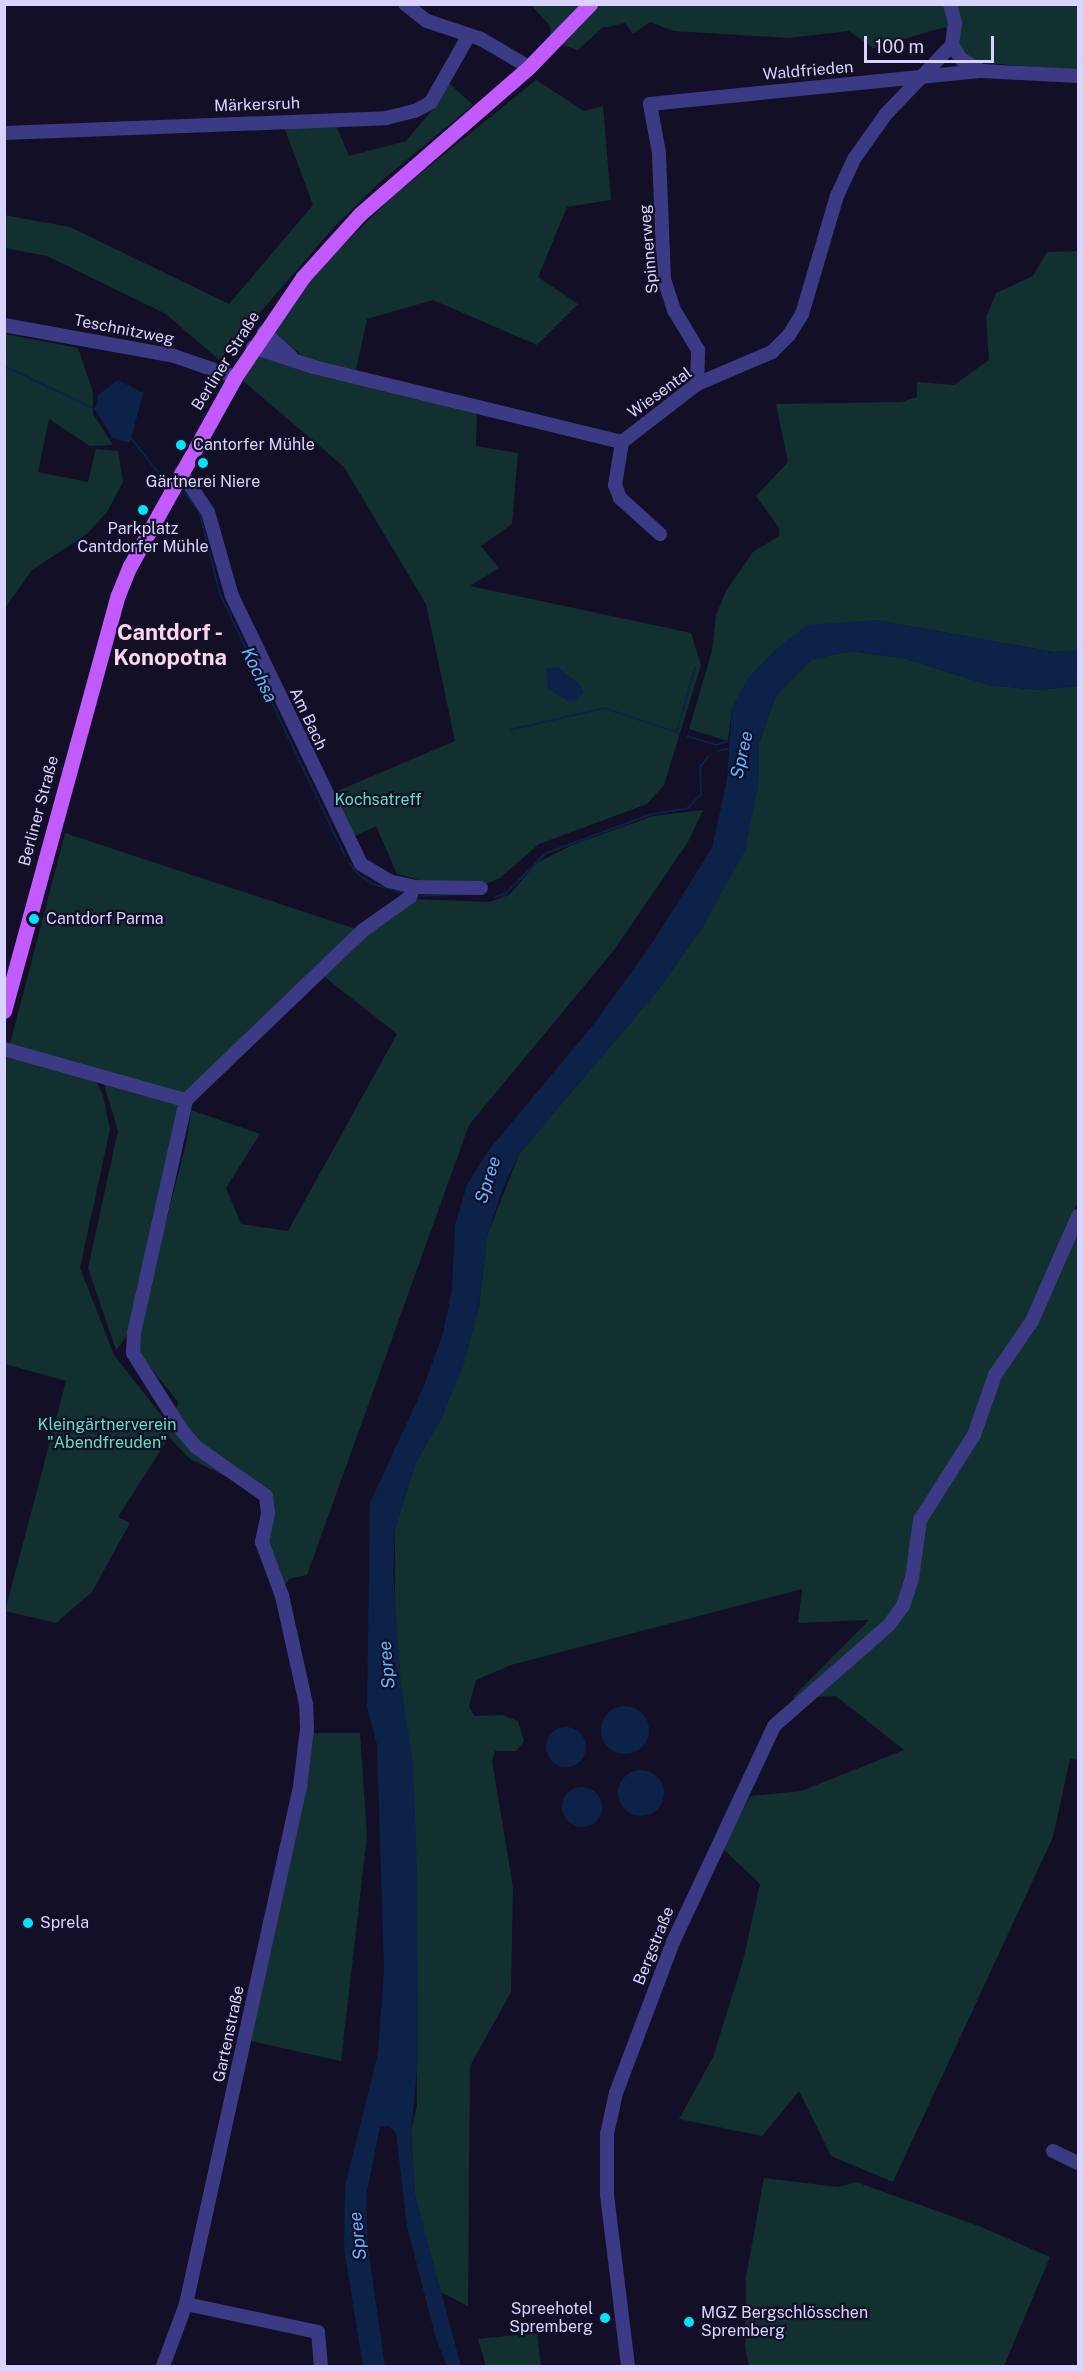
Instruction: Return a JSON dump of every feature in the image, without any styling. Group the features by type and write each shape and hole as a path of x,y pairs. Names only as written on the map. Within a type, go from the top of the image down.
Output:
{"main road":[{"name":"Berliner Straße","path":"4,1011 118,596 181,472 235,377 253,347 303,277 360,214 529,67 590,4"}],"street":[{"path":"405,4 427,21 499,47 529,67"},
{"path":"950,4 955,23 952,45 961,59 982,71"},
{"name":"Märkersruh","path":"4,133 386,118 415,111 430,102 469,35"},
{"name":"Wiesental","path":"253,347 314,367 622,442 697,384 771,352 789,335 802,314 837,196 854,159 886,114 952,45"},
{"name":"Waldfrieden","path":"650,104 982,71 1078,76"},
{"name":"Spinnerweg","path":"650,104 659,153 664,279 674,310 699,350 697,384"},
{"name":"Teschnitzweg","path":"4,325 174,356 235,377"},
{"name":"Wiesental","path":"264,332 292,358"},
{"path":"622,442 615,486 620,498 660,534"},
{"name":"Am Bach","path":"181,472 208,512 231,596 355,856 378,876 414,887 481,888"},
{"path":"4,1049 186,1100 362,931 410,897 414,887"},
{"name":"Gartenstraße","path":"163,2367 186,2304 300,1787 306,1704 282,1596 262,1542 268,1513 266,1496 196,1447 133,1353 186,1100"},
{"name":"Bergstraße","path":"628,2367 607,2194 608,2134 632,2048 723,1828 774,1726 889,1625 903,1606 912,1579 920,1520 974,1435 995,1374 1032,1321 1078,1216"},
{"path":"1053,2151 1078,2163"},
{"path":"186,2304 318,2332 321,2367"}],"green space":[{"path":"531,5 580,5 550,36 550,26"},
{"path":"597,5 1078,5 1078,70 984,63 966,55 945,27 873,48 849,31 789,38 674,31 650,22 633,34 625,23 602,28 578,50 560,44"},
{"path":"536,80 584,111 603,106 611,200 567,207 538,277 578,304 537,345 433,300 367,319 356,370 305,358 273,331 314,274 394,195"},
{"path":"449,83 473,105 380,182 335,226 219,360 166,314 47,256 5,248 4,215 70,227 229,304 313,205 284,127 335,123 349,156 406,141 434,108"},
{"path":"1078,251 1078,651 1053,652 876,620 732,708 728,741 689,729 712,651 716,615 726,591 753,552 779,536 779,528 756,496 788,462 776,404 901,402 917,397 917,382 954,385 989,360 986,317 996,293 1033,276 1047,252"},
{"path":"5,334 78,348 93,392 93,414 113,445 90,446 49,419 38,472 88,482 96,449 118,451 123,482 107,512 87,534 32,570 5,608"},
{"name":"Kochsatreff","path":"259,354 477,406 476,446 518,453 512,524 481,546 499,568 470,586 691,633 701,665 664,785 647,804 539,844 500,878 488,883 426,882 397,874 376,826 349,839 328,795 455,741 426,604 344,467 242,380"},
{"path":"851,651 907,659 989,685 1038,690 1078,686 1078,1201 1048,1275 1078,1225 1078,1760 1070,1759 1053,1837 893,2182 831,2156 799,2091 762,2136 679,2119 713,2057 743,1961 760,1884 721,1847 751,1796 801,1791 904,1750 836,1696 792,1698 869,1620 798,1623 802,1589 511,1665 476,1680 469,1706 474,1716 502,1715 518,1721 524,1741 516,1751 495,1751 492,1761 513,1888 511,1992 470,2066 468,2306 437,2290 415,2195 411,2132 417,2105 417,1971 395,1629 395,1529 415,1464 443,1415 479,1307 487,1236 519,1154 658,990 703,926 758,787 759,743 776,695 812,659"},
{"name":"Kleingärtnerverein \"Abendfreuden\"","path":"703,810 688,842 614,950 469,1125 307,1575 289,1579 277,1597 259,1542 267,1512 262,1494 190,1459 169,1437 118,1517 130,1523 92,1592 56,1623 5,1611 66,1381 5,1364 6,1054 93,1076 103,1095 110,1129 80,1268 114,1355 172,1429 178,1402 137,1351 138,1331 187,1140 191,1110 260,1134 226,1188 241,1224 288,1231 397,1034 322,975 369,932 414,899 489,902 509,895 537,863 572,845 653,816"},
{"path":"65,833 359,930 185,1095 10,1044"},
{"path":"102,1078 179,1104 130,1332 116,1350 88,1268 118,1131"},
{"path":"312,1733 360,1733 367,1836 341,2061 251,2041"},
{"path":"764,2178 838,2187 856,2182 979,2226 1050,2257 1004,2366 749,2366 745,2348 746,2277"},
{"path":"537,2333 541,2366 486,2366 478,2339"}],"water":[{"path":"118,380 143,393 130,443 113,438 95,409 98,395"},
{"name":"Spree","path":"876,620 1053,652 1078,651 1078,686 1038,690 989,685 907,659 851,651 812,659 776,695 759,743 758,787 745,851 703,926 658,990 519,1154 503,1188 487,1236 479,1307 464,1364 443,1415 415,1464 395,1529 393,1574 401,1685 413,1763 417,1870 418,2059 411,2132 415,2195 461,2366 447,2366 436,2339 407,2226 396,2133 389,2126 380,2126 366,2196 368,2248 385,2366 363,2366 344,2249 345,2186 378,2053 384,1971 377,1745 367,1706 370,1503 424,1386 443,1333 452,1290 455,1225 467,1185 487,1152 593,1025 649,948 712,848 727,780 732,708 748,678 776,649 807,625"},
{"path":"558,667 581,686 584,693 576,701 569,702 548,688 546,669"},
{"path":"620,1706 630,1706 642,1713 649,1725 649,1735 642,1747 630,1754 620,1754 605,1743 601,1735 601,1725 612,1710"},
{"path":"566,1727 574,1728 580,1733 585,1739 585,1755 580,1761 574,1766 566,1767 558,1766 552,1761 547,1755 546,1747 547,1739 552,1733 558,1728"},
{"path":"641,1770 657,1777 664,1793 657,1809 641,1816 625,1809 618,1793 625,1777"},
{"path":"582,1787 590,1788 596,1793 601,1799 601,1815 596,1821 590,1826 582,1827 574,1826 568,1821 563,1815 562,1807 563,1799 568,1793 574,1788"}],"waterway":[{"name":"Kochsa","path":"4,366 97,410"},
{"name":"Kochsa","path":"131,438 164,480"},
{"name":"Kochsa","path":"184,492 199,511 220,594 345,856"},
{"path":"677,731 695,668"},
{"path":"510,730 604,708 679,733"},
{"name":"Spree","path":"687,736 716,745 728,741"},
{"name":"Kochsa","path":"717,751 728,749"},
{"name":"Kochsa","path":"495,897 505,894 546,853 652,814 688,808 701,794 700,767 708,757"},
{"name":"Kochsa","path":"349,863 359,875 373,884 405,893"},
{"name":"Kochsa","path":"420,896 468,894"}],"place":[{"name":"Cantorfer Mühle","path":"181,445"},
{"name":"Gärtnerei Niere","path":"203,463"},
{"name":"Parkplatz Cantdorfer Mühle","path":"143,510"},
{"name":"Cantdorf Parma","path":"34,919"},
{"name":"Sprela","path":"28,1923"},
{"name":"Spreehotel Spremberg","path":"605,2318"},
{"name":"MGZ Bergschlösschen Spremberg","path":"689,2322"}],"district":[{"name":"Cantdorf - Konopotna","path":"170,644"}]}
